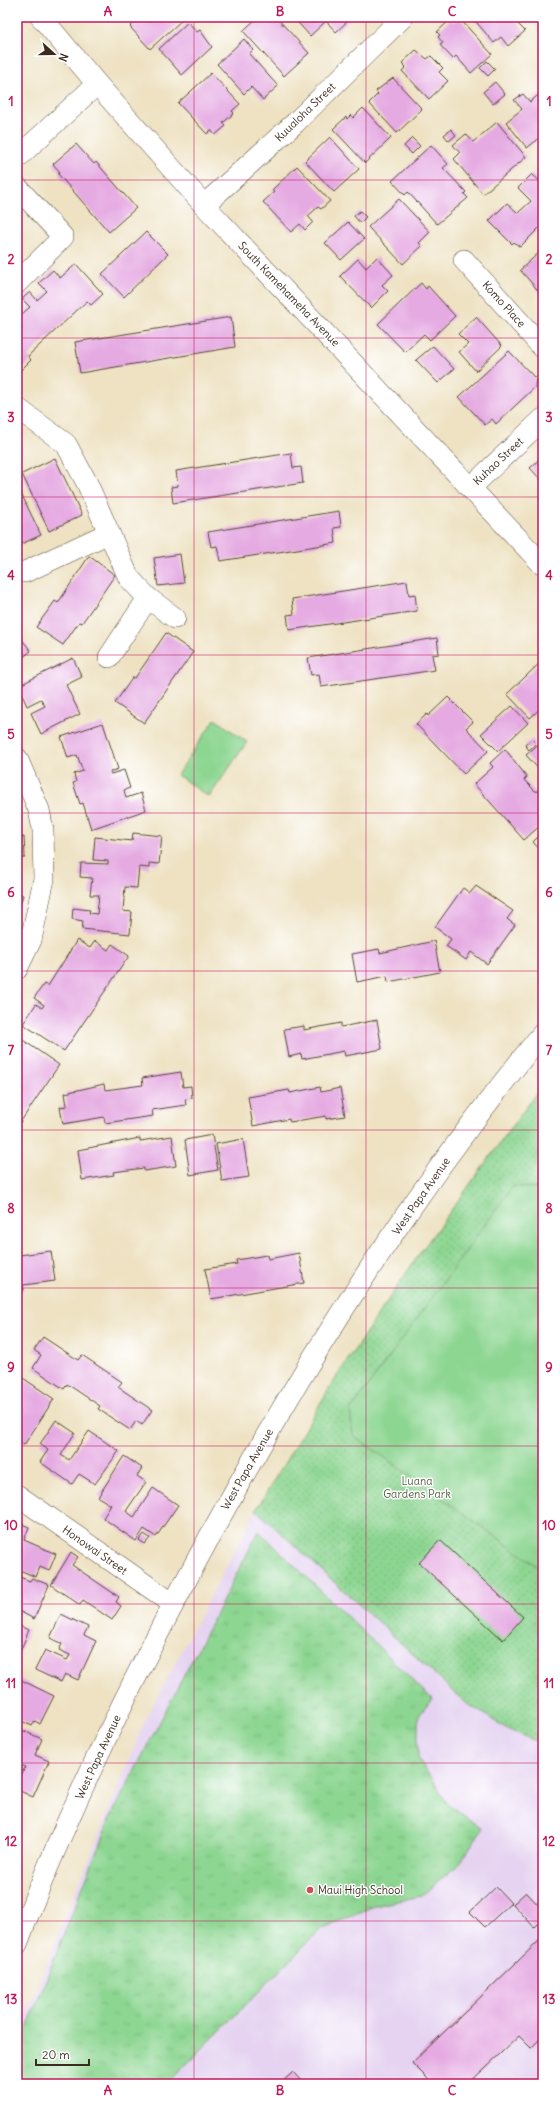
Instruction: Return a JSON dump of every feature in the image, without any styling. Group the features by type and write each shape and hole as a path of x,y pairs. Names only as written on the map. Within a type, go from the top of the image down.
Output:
{"street":[{"name":"South Kamehameha Avenue","path":"42,17 97,84 204,205 543,565"},
{"name":"Kuualoha Street","path":"204,205 295,123 403,17"},
{"path":"17,158 97,84"},
{"path":"17,187 63,237 17,283"},
{"name":"Komo Place","path":"464,260 543,348"},
{"path":"17,408 66,444 87,483 129,578 148,598 175,618"},
{"name":"Kuhao Street","path":"470,488 543,419"},
{"path":"25,572 109,533"},
{"path":"109,657 148,598"},
{"path":"17,758 39,810 43,830 44,880 30,940 17,969"},
{"name":"West Papa Avenue","path":"17,1944 81,1792 146,1653 253,1458 348,1302 415,1202 543,1033"},
{"name":"Honowai Street","path":"17,1495 172,1604"}],"shaded area":[{"name":"Maui High School","path":"256,1510 466,1703 509,1730 543,1744 543,2084 17,2084 17,2037 145,1720"}],"green space":[{"path":"215,719 247,742 209,797 177,775"},
{"name":"Luana Gardens Park","path":"543,1084 543,1744 509,1730 466,1703 256,1510 335,1379 417,1257"},
{"path":"513,1186 543,1189 543,1570 353,1435 350,1411"},
{"name":"Maui High School","path":"259,1531 432,1699 418,1717 418,1758 447,1803 482,1829 459,1864 421,1896 374,1906 321,1929 167,2084 17,2084 17,2053 110,1818"}],"building":[{"path":"140,17 184,18 150,49 130,27"},
{"path":"258,17 276,17 309,53 284,76 243,31"},
{"path":"293,17 351,18 336,32 326,21 310,36"},
{"path":"472,17 524,17 517,23 525,31 508,46 501,37 494,43"},
{"path":"459,18 492,54 471,73 456,56 453,59 440,45 443,43 438,37 440,35 437,32 451,19 454,22"},
{"path":"188,22 197,32 200,30 212,47 182,75 159,49"},
{"path":"244,39 253,50 249,54 278,86 263,100 251,87 244,94 217,64"},
{"path":"416,50 427,59 431,56 443,68 439,72 448,81 429,99 402,71 406,67 402,63"},
{"path":"487,61 495,69 488,76 480,68"},
{"path":"211,73 240,104 232,111 234,113 223,123 226,126 215,135 211,130 207,134 178,103"},
{"path":"393,78 422,109 397,133 369,103 378,94 376,91"},
{"path":"495,82 505,94 493,104 483,92"},
{"path":"543,91 543,135 527,148 506,122 522,109 514,100 523,94 530,102"},
{"path":"363,108 391,138 365,163 333,129 346,117 347,119 351,115 353,118"},
{"path":"497,122 526,157 483,194 454,159 460,153 453,145 466,134 473,142"},
{"path":"451,129 456,135 449,141 444,135"},
{"path":"330,137 359,169 334,192 305,161"},
{"path":"412,138 420,146 412,154 404,146"},
{"path":"76,144 94,164 96,162 136,208 109,232 58,174 60,172 53,164"},
{"path":"431,145 448,164 443,168 466,192 464,194 468,198 437,224 408,192 405,195 392,181"},
{"path":"297,166 330,201 321,209 318,207 308,216 313,222 305,230 300,224 291,232 263,202 274,192 272,190"},
{"path":"532,174 543,184 543,224 520,247 514,242 512,244 489,221 507,203 518,213 531,201 518,188"},
{"path":"399,199 430,232 419,243 422,246 403,264 368,227"},
{"path":"360,211 366,217 360,223 354,216"},
{"path":"348,222 364,239 341,260 325,243"},
{"path":"146,232 168,254 124,297 102,274"},
{"path":"543,249 543,296 520,270"},
{"path":"377,257 393,275 382,285 388,291 371,308 340,276 358,259 366,268"},
{"path":"76,264 103,294 91,305 87,301 28,356 31,360 20,371 17,368 17,311 21,315 30,307 22,299 30,292 37,300 47,291 39,283 53,270 60,278"},
{"path":"421,283 426,289 428,286 455,316 430,340 424,334 405,352 378,324"},
{"path":"231,317 235,347 80,373 75,342"},
{"path":"476,317 502,346 476,371 459,352 468,344 458,334"},
{"path":"433,346 454,369 438,383 416,360"},
{"path":"509,351 536,379 535,387 496,424 492,419 485,425 459,397"},
{"path":"291,453 293,468 301,467 303,483 173,503 171,487 178,486 176,471"},
{"path":"543,456 543,482 530,468"},
{"path":"55,458 82,515 49,531 22,474"},
{"path":"17,485 41,535 17,546"},
{"path":"339,511 341,527 334,528 336,543 220,561 217,546 211,547 208,532"},
{"path":"180,554 184,583 158,586 154,558"},
{"path":"89,556 115,575 82,623 79,622 63,645 36,627 55,601 58,603"},
{"path":"407,581 409,595 415,594 417,611 289,630 287,615 294,614 292,599"},
{"path":"17,633 31,651 17,662"},
{"path":"166,633 193,652 144,723 115,703 133,677 135,678"},
{"path":"437,638 439,654 432,655 435,670 321,687 319,674 311,675 308,658"},
{"path":"73,658 82,677 66,685 80,714 41,734 31,713 45,706 41,699 27,706 18,686"},
{"path":"543,660 543,706 530,718 507,694"},
{"path":"448,697 473,722 466,728 488,751 464,774 416,724 427,714 428,716"},
{"path":"512,706 528,723 498,751 481,734"},
{"path":"103,723 118,769 110,772 111,774 124,770 130,788 124,790 126,798 141,793 146,810 91,829 83,803 80,804 73,783 76,782 74,774 83,771 77,755 68,758 61,737"},
{"path":"532,739 536,744 529,750 525,745"},
{"path":"543,740 543,774 526,755"},
{"path":"505,749 527,777 524,780 535,791 543,792 543,823 524,840 474,784 493,767 490,763"},
{"path":"133,833 162,836 159,864 149,863 149,868 139,867 137,888 125,887 123,911 132,912 130,934 82,929 83,921 72,919 73,908 90,910 89,913 97,914 99,895 90,895 92,878 80,877 81,863 108,864 108,861 93,860 95,837 132,841"},
{"path":"540,835 542,837 543,835 543,853 533,842"},
{"path":"17,837 24,837 25,858 17,859"},
{"path":"476,886 513,911 507,919 515,925 487,964 471,952 466,960 446,946 451,939 435,927 463,888 470,893"},
{"path":"17,893 23,895 19,909 17,908"},
{"path":"77,940 90,948 95,941 108,950 112,944 129,956 64,1051 23,1024 36,1004 42,1008 44,1005 34,998 44,984 48,986"},
{"path":"434,941 440,972 388,982 387,976 357,982 352,954 379,949 380,953"},
{"path":"377,1020 382,1049 345,1056 344,1051 302,1059 301,1054 289,1057 284,1029 304,1026 304,1030 341,1023 341,1027"},
{"path":"17,1036 59,1065 17,1127"},
{"path":"181,1072 183,1087 191,1086 192,1098 185,1099 186,1105 152,1110 153,1116 105,1123 104,1117 63,1124 60,1107 67,1106 65,1093 104,1084 105,1090 143,1085 142,1078"},
{"path":"320,1087 321,1092 340,1088 345,1116 326,1119 326,1116 290,1122 289,1119 253,1126 248,1097 289,1090 290,1093"},
{"path":"212,1135 218,1170 190,1175 185,1140"},
{"path":"172,1136 176,1166 144,1171 144,1168 113,1172 114,1175 82,1180 78,1150 140,1138 140,1141"},
{"path":"243,1139 249,1177 222,1181 216,1144"},
{"path":"51,1251 55,1281 23,1285 24,1290 17,1291 17,1260 19,1260 19,1255"},
{"path":"299,1253 304,1283 211,1299 205,1269 237,1264 236,1260 267,1255 268,1259"},
{"path":"43,1337 78,1360 82,1355 122,1382 118,1387 152,1410 142,1425 136,1421 130,1430 98,1409 100,1406 67,1384 64,1389 33,1368 41,1355 34,1350"},
{"path":"20,1376 54,1399 24,1445 19,1441 17,1444 17,1380"},
{"path":"56,1420 75,1433 61,1455 69,1460 89,1431 119,1451 95,1484 79,1474 72,1484 40,1462 48,1450 40,1444"},
{"path":"124,1456 142,1468 137,1476 146,1482 126,1511 134,1517 153,1488 178,1505 156,1537 144,1529 136,1541 103,1518 111,1505 98,1497"},
{"path":"17,1522 29,1527 24,1540 56,1554 49,1571 40,1567 36,1577 17,1569"},
{"path":"144,1534 150,1538 145,1544 139,1540"},
{"path":"440,1540 523,1617 503,1640 419,1563"},
{"path":"71,1552 78,1557 72,1565 119,1597 116,1602 121,1606 112,1620 83,1600 80,1605 51,1585"},
{"path":"17,1576 30,1581 32,1578 49,1585 34,1619 17,1610"},
{"path":"61,1614 88,1627 84,1635 96,1641 78,1680 65,1674 61,1682 35,1670 45,1650 67,1660 70,1655 59,1650 62,1644 50,1638"},
{"path":"17,1625 29,1630 17,1659"},
{"path":"17,1678 54,1696 40,1724 35,1721 32,1726 17,1719"},
{"path":"17,1728 42,1739 35,1755 49,1761 33,1797 20,1791 17,1798 17,1772 22,1774 25,1767 17,1763"},
{"path":"496,1887 511,1903 485,1927 470,1912"},
{"path":"526,1892 543,1910 543,1918 534,1927 513,1904"},
{"path":"543,1937 543,2036 531,2048 519,2036 468,2084 433,2084 412,2063"},
{"path":"293,2072 304,2084 280,2084"}],"place":[{"name":"Maui High School","path":"310,1890"}]}
